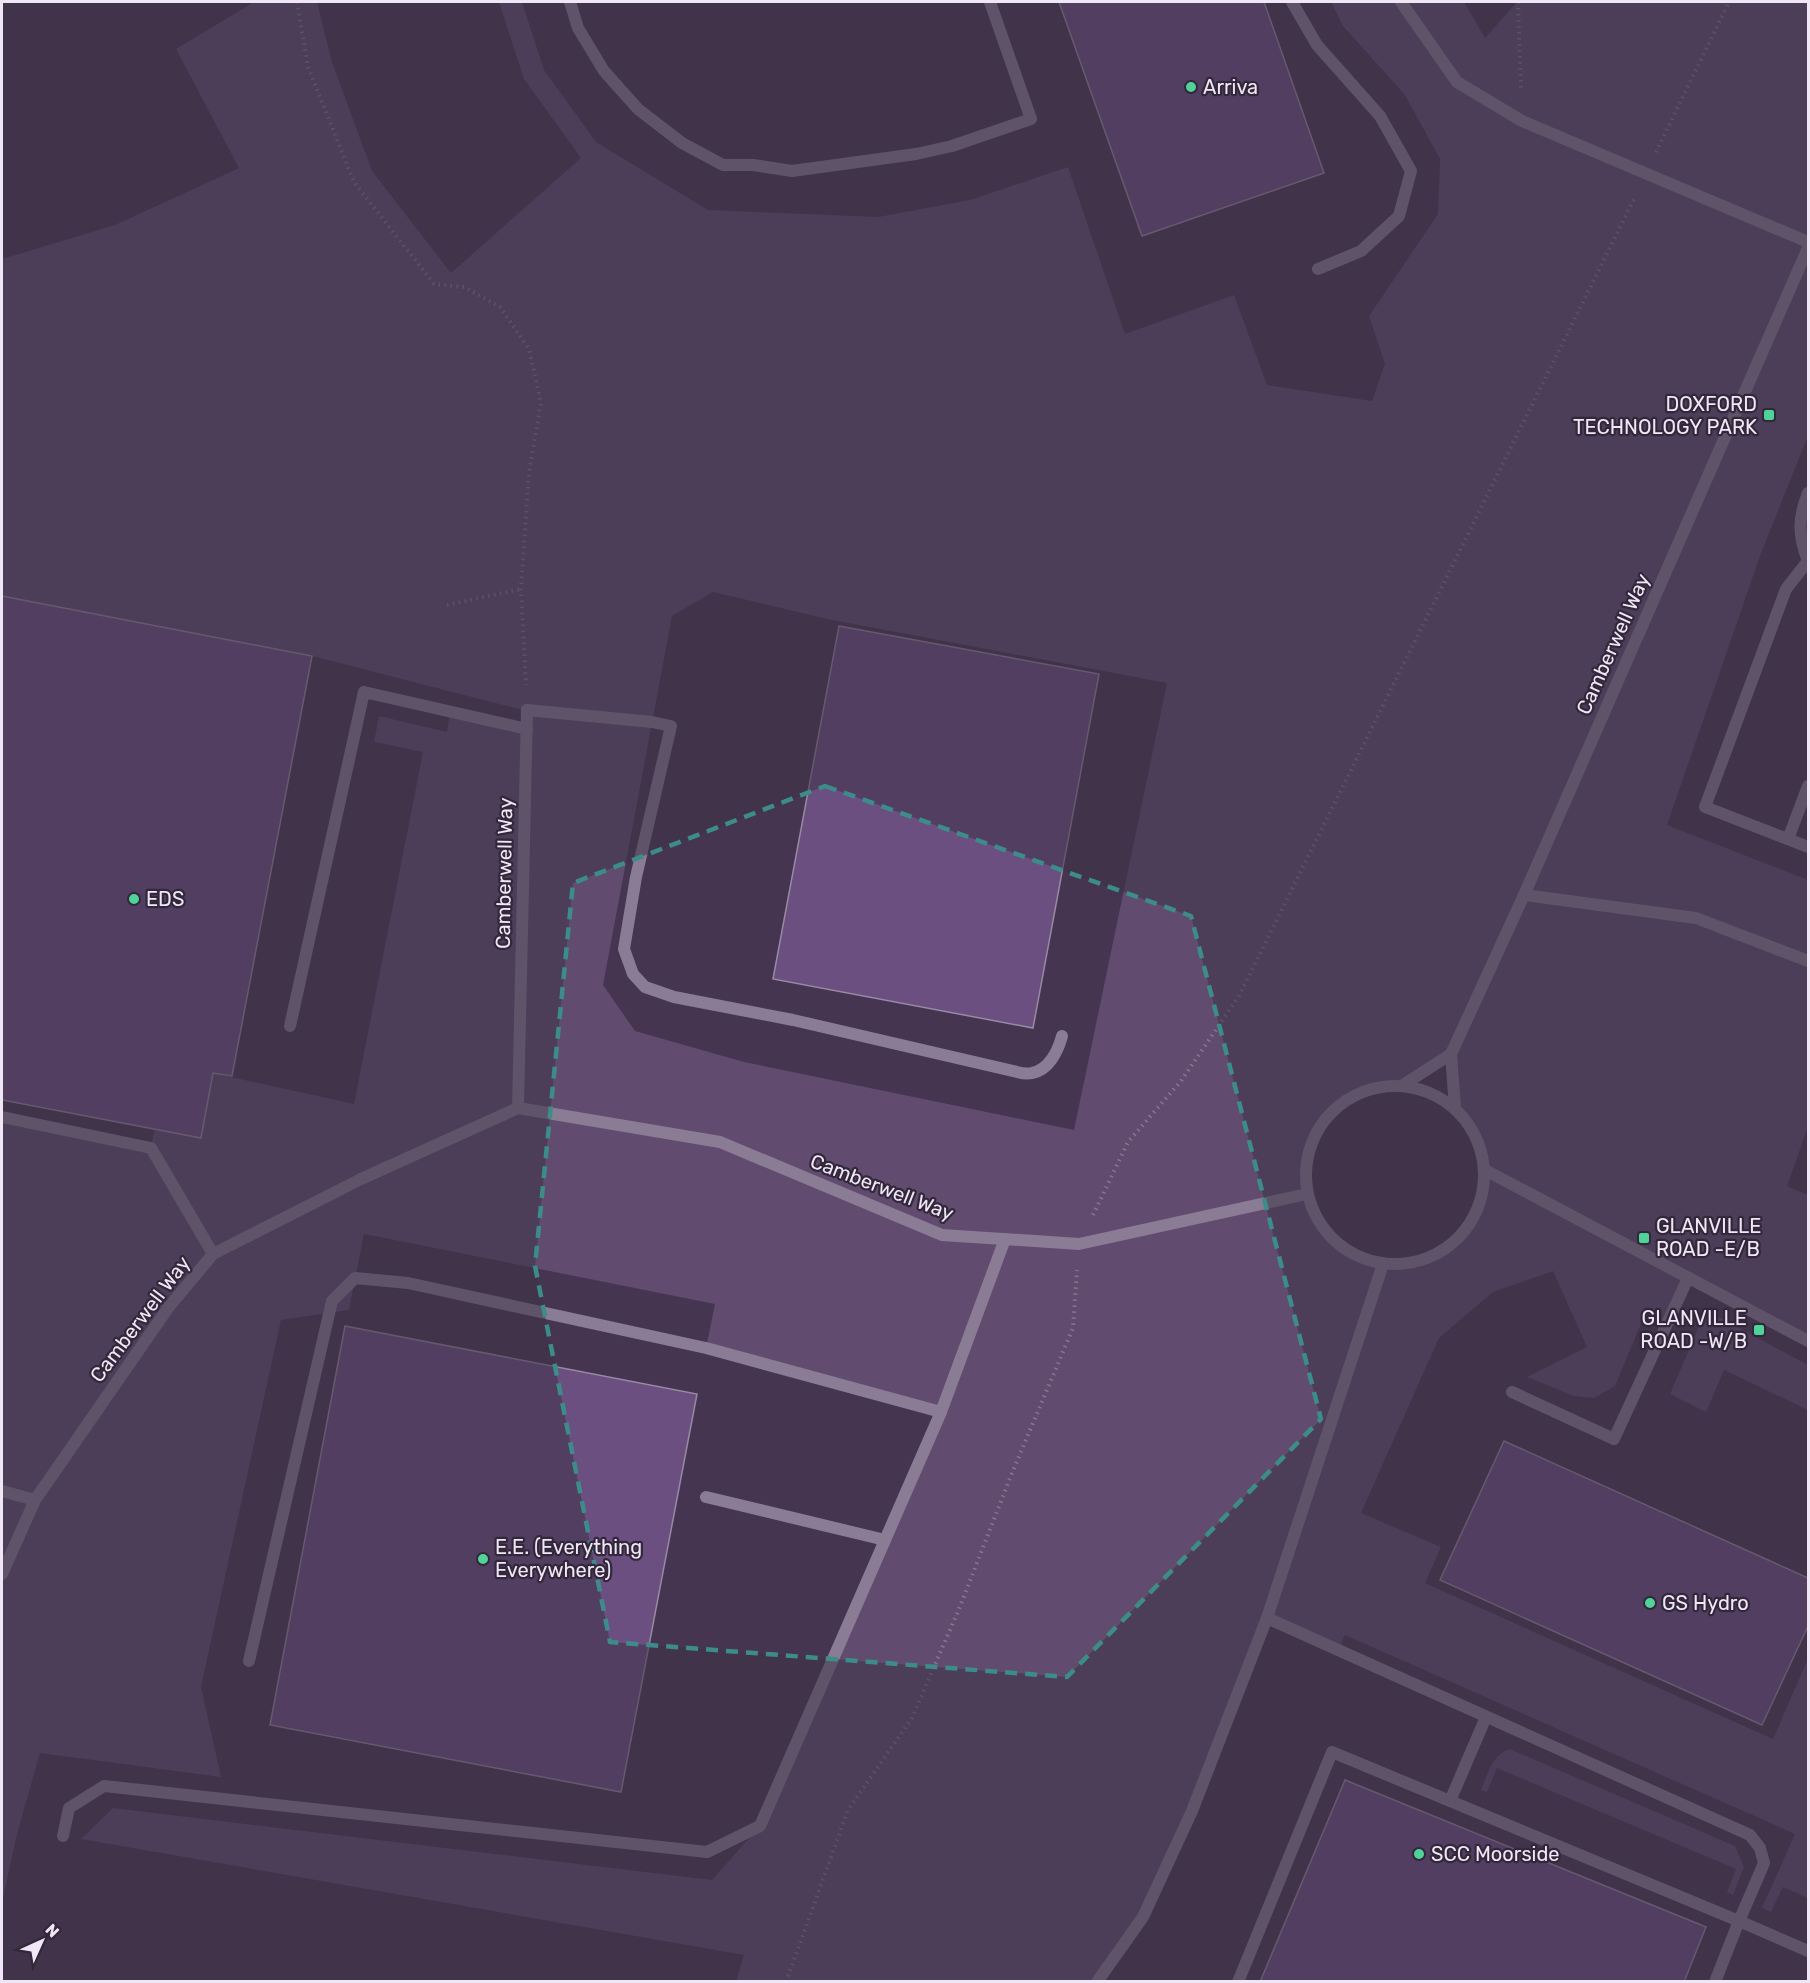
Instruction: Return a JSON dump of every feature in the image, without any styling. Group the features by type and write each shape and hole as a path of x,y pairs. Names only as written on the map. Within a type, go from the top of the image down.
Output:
{"street":[{"path":"570,2 578,28 604,71 638,109 682,143 723,165 753,165 792,171 916,154 952,146 1031,119 990,2"},
{"path":"1292,2 1317,45 1380,116 1411,171 1399,216 1361,251 1318,269"},
{"path":"1401,2 1458,82 1522,121 1809,242"},
{"name":"Camberwell Way","path":"1450,1054 1524,895 1809,248"},
{"path":"1809,492 1801,511 1801,542 1808,561 1786,589 1705,807 1809,847"},
{"path":"364,692 526,729"},
{"path":"355,739 364,692"},
{"path":"290,1026 364,692"},
{"path":"527,710 652,722 671,726 636,877 624,949 633,974 645,987 674,997 793,1020 1017,1072 1032,1073 1046,1066 1058,1051 1062,1036"},
{"name":"Camberwell Way","path":"518,1108 527,710"},
{"path":"1788,839 1809,786"},
{"path":"1524,895 1696,918 1809,961"},
{"path":"1403,1085 1450,1054 1455,1108"},
{"path":"1403,1085 1434,1093 1455,1108 1475,1132 1485,1170 1481,1201 1468,1228 1445,1250 1425,1260 1383,1264 1354,1255 1331,1238 1313,1213 1307,1194 1306,1163 1309,1147 1323,1120 1343,1100 1372,1087 1403,1085"},
{"name":"Camberwell Way","path":"2,1574 35,1500 168,1308 213,1254 361,1179 518,1108 720,1142 942,1235 1079,1244 1307,1194"},
{"path":"2,1117 151,1148 213,1254"},
{"path":"1485,1170 1809,1341"},
{"path":"63,1836 69,1808 104,1786 707,1852 760,1826 941,1412 1005,1239"},
{"path":"1097,1982 1143,1917 1192,1811 1267,1618 1383,1264"},
{"path":"249,1660 332,1301 355,1278 408,1283 706,1348 941,1412"},
{"path":"1512,1392 1614,1439 1688,1278"},
{"path":"2,1491 35,1500"},
{"path":"706,1497 885,1540"},
{"path":"1267,1618 1750,1835 1760,1848 1764,1863 1715,1982"},
{"path":"1450,1801 1486,1717"},
{"path":"1238,1982 1332,1752 1809,1951"}],"path":[{"path":"297,2 308,67 354,182 434,284 464,287 500,307 529,349 541,403 529,472 521,589 527,710"},
{"path":"1518,2 1522,121"},
{"path":"786,1982 848,1810 912,1718 959,1609 1012,1473 1073,1328 1079,1244 1128,1142 1181,1081 1239,996 1729,2"},
{"path":"447,605 521,589"}],"highlighted area":[{"path":"825,786 1191,916 1321,1419 1067,1677 610,1642 535,1266 573,883"}],"shaded area":[{"path":"2,2 1808,2 1808,1981 2,1981"},
{"path":"254,2 317,2 332,62 372,171 451,273 581,158 524,79 499,2 522,2 544,70 596,142 708,210 878,217 970,200 1068,167 1125,334 1234,295 1267,385 1372,401 1385,364 1369,316 1438,214 1440,159 1405,95 1343,26 1331,2 1464,2 1485,38 1517,2 1808,2 1808,436 1760,556 1667,825 1808,880 1808,1127 1787,1186 1808,1195 1808,1340 1688,1278 1666,1325 1645,1314 1615,1386 1594,1398 1574,1396 1527,1377 1587,1347 1553,1271 1493,1292 1439,1338 1361,1513 1441,1547 1425,1583 1773,1739 1808,1659 1808,1898 1783,1887 1771,1912 1762,1908 1795,1834 1345,1635 1338,1650 1267,1618 1143,1917 1097,1981 736,1981 744,1955 81,1839 113,1808 712,1880 760,1826 941,1412 706,1348 715,1304 364,1234 349,1310 281,1320 201,1687 221,1777 40,1753 17,1834 2,1903 2,1117 151,1148 154,1130 201,1138 213,1073 354,1104 423,752 374,742 379,716 447,732 450,712 526,729 527,711 312,656 2,596 2,259 115,225 239,168 176,49","holes":["713,592 827,619 1167,683 1074,1130 744,1062 635,1031 603,985 672,616","1450,1054 1455,1108 1475,1133 1485,1170 1481,1201 1468,1228 1445,1250 1425,1260 1383,1264 1354,1255 1331,1238 1313,1213 1307,1188 1306,1163 1309,1147 1323,1120 1343,1100 1372,1087 1403,1085"]},
{"path":"1706,1310 1808,1365 1808,1410 1724,1370 1706,1412 1670,1394"},
{"path":"1510,1749 1735,1846 1744,1867 1733,1895 1727,1892 1736,1869 1497,1768 1487,1792 1481,1790 1495,1760"}],"building":[{"name":"Arriva","path":"1059,2 1264,2 1324,173 1142,236"},
{"name":"EDS","path":"2,596 312,656 232,1076 213,1073 201,1138 2,1100"},
{"path":"839,626 1099,674 1033,1028 773,979"},
{"name":"E.E. (Everything Everywhere)","path":"345,1326 697,1394 621,1792 270,1725"},
{"name":"GS Hydro","path":"1504,1441 1808,1578 1808,1626 1762,1725 1440,1580"},
{"name":"SCC Moorside","path":"1345,1780 1706,1927 1684,1982 1260,1982"}],"place":[{"name":"Arriva","path":"1191,87"},
{"name":"DOXFORD TECHNOLOGY PARK","path":"1769,415"},
{"name":"EDS","path":"134,899"},
{"name":"GLANVILLE ROAD -E/B","path":"1644,1238"},
{"name":"GLANVILLE ROAD -W/B","path":"1759,1330"},
{"name":"E.E. (Everything Everywhere)","path":"483,1559"},
{"name":"GS Hydro","path":"1650,1603"},
{"name":"SCC Moorside","path":"1419,1854"}]}
